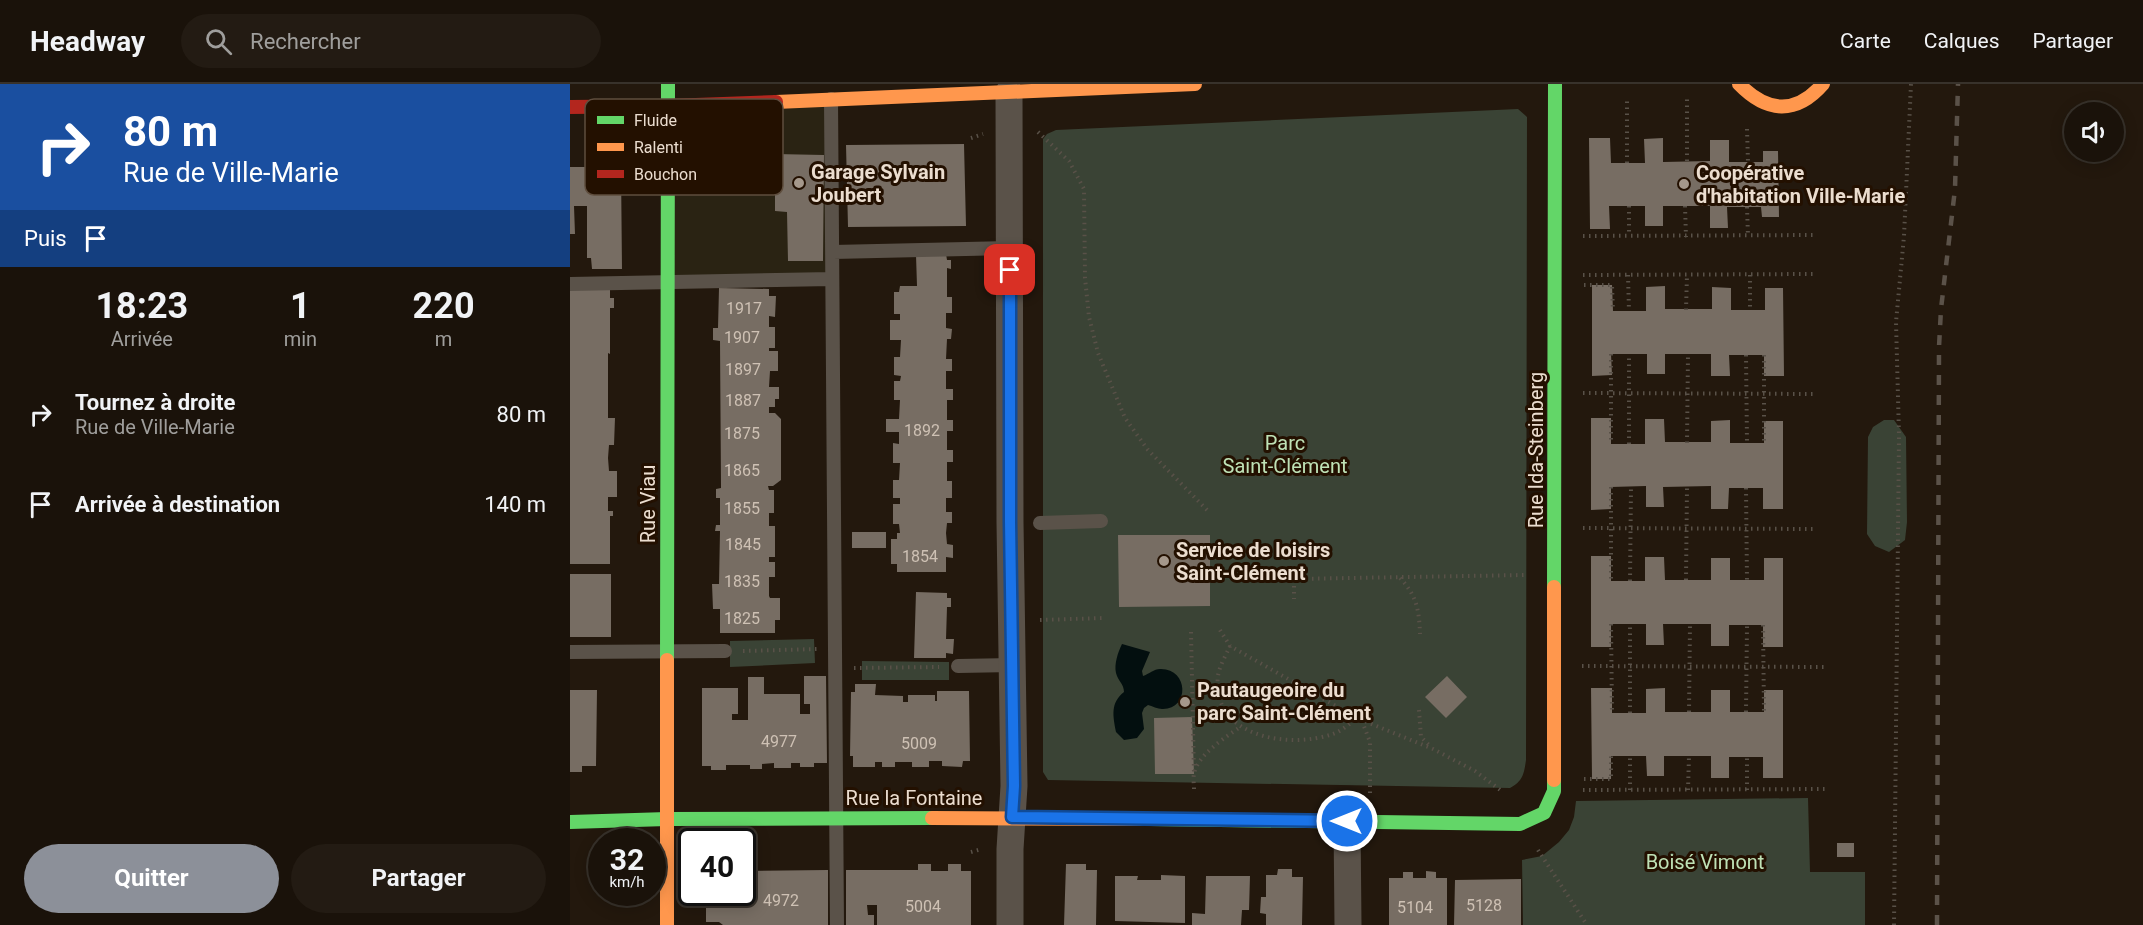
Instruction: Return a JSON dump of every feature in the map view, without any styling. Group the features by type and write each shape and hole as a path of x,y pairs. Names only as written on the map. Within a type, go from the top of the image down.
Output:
{"street":[{"name":"Rue Viau","path":"668,99 669,84"},
{"path":"783,101 1009,88 1195,84"},
{"name":"Rue Ida-Steinberg","path":"1544,813 1554,791 1555,84"},
{"path":"1739,84 1757,102 1773,107 1789,108 1804,103 1817,93 1823,84"},
{"path":"1009,88 1014,786 1010,849 1010,925"},
{"path":"570,107 585,107"},
{"name":"Rue Viau","path":"667,925 668,195"},
{"name":"Rue la Fontaine","path":"570,822 667,819 1012,817 1520,824 1544,813"},
{"path":"1347,821 1348,925"}],"lane":[{"path":"831,99 837,925"},
{"path":"832,252 1010,248"},
{"path":"570,284 668,284 832,279"},
{"path":"1040,523 1101,522"},
{"path":"570,652 725,651"},
{"path":"958,666 1013,665"}],"path":[{"path":"1894,925 1899,435 1896,322 1904,236 1911,84"},
{"path":"1687,97 1687,161"},
{"path":"1627,100 1627,163"},
{"path":"1747,119 1748,162"},
{"path":"1038,132 1069,161 1084,189 1085,278 1089,317 1098,353 1125,418 1148,450 1208,511"},
{"path":"971,138 983,134"},
{"path":"1629,206 1629,236"},
{"path":"1685,206 1686,237"},
{"path":"1747,207 1748,236"},
{"path":"1580,236 1817,235"},
{"path":"1583,275 1816,274"},
{"path":"1628,275 1629,311"},
{"path":"1686,310 1687,275"},
{"path":"1750,275 1750,310"},
{"path":"1582,285 1612,285 1612,311"},
{"path":"1611,354 1611,444"},
{"path":"1629,354 1629,444"},
{"path":"1687,442 1688,354"},
{"path":"1746,355 1747,443"},
{"path":"1764,355 1764,443"},
{"path":"1581,393 1816,394"},
{"path":"1611,487 1611,581"},
{"path":"1630,581 1631,487"},
{"path":"1686,580 1687,487"},
{"path":"1746,488 1747,581"},
{"path":"1581,528 1816,529"},
{"path":"1234,580 1556,574"},
{"path":"1399,577 1411,589 1419,613 1420,634"},
{"path":"1294,580 1294,599"},
{"path":"1040,620 1104,618"},
{"path":"1611,624 1612,713"},
{"path":"1630,624 1630,713"},
{"path":"1689,712 1690,624"},
{"path":"1763,625 1764,712"},
{"path":"1746,712 1747,626"},
{"path":"1220,630 1230,646 1362,721 1433,749 1475,771 1503,792"},
{"path":"1191,632 1194,789"},
{"path":"1230,646 1218,675 1218,694 1226,712 1240,727 1274,739 1295,741 1336,733 1357,718"},
{"path":"725,651 836,648"},
{"path":"836,669 958,666"},
{"path":"1572,666 1827,667"},
{"path":"1419,710 1421,737 1433,749"},
{"path":"1362,721 1370,742 1370,790"},
{"path":"1194,774 1202,759 1240,727"},
{"path":"1581,778 1611,779 1611,756"},
{"path":"1630,756 1630,790"},
{"path":"1688,790 1689,756"},
{"path":"1746,790 1747,757"},
{"path":"1572,790 1828,789"},
{"path":"971,852 982,849"},
{"path":"1538,850 1587,925"}],"shaded area":[{"path":"830,102 831,278 671,283 670,195 783,195 783,103"},
{"path":"1122,644 1150,652 1142,671 1143,676 1158,669 1170,670 1181,681 1182,689 1178,703 1171,708 1160,709 1148,705 1144,708 1142,713 1144,729 1137,738 1124,740 1116,732 1114,715 1116,701 1124,692 1116,669"}],"green space":[{"name":"Parc Saint-Clément","path":"1518,109 1527,117 1526,760 1520,780 1510,788 1048,780 1043,772 1043,139 1047,134 1056,130"},
{"path":"1884,420 1894,420 1906,437 1907,522 1905,540 1889,552 1875,546 1867,534 1868,437 1873,427"},
{"path":"814,639 815,663 730,667 730,641"},
{"path":"862,661 949,662 949,680 862,680"},
{"name":"Boisé Vimont","path":"1808,798 1810,872 1865,872 1865,925 1523,925 1522,860 1542,856 1559,842 1569,830 1574,817 1576,801"}],"building":[{"name":"Coopérative d'habitation Ville-Marie","path":"1589,138 1610,138 1611,163 1645,163 1644,139 1663,138 1663,162 1710,161 1710,140 1729,140 1729,162 1763,162 1763,151 1778,151 1779,217 1762,217 1761,207 1727,207 1728,228 1710,228 1710,206 1663,206 1663,226 1645,226 1645,206 1609,206 1610,229 1590,229"},
{"path":"964,144 966,226 848,227 846,145"},
{"name":"Garage Sylvain Joubert","path":"783,154 824,155 823,261 788,261 787,212 775,211 775,195 783,195"},
{"path":"570,167 585,167 585,195 621,195 622,269 592,269 591,258 587,258 587,206 574,206 575,234 570,234"},
{"path":"946,254 947,260 951,260 951,269 947,268 947,297 952,297 952,313 946,313 946,328 952,329 951,339 947,339 946,359 952,359 952,371 946,371 946,389 953,389 953,400 947,400 947,420 953,420 953,431 947,431 947,450 953,450 953,462 947,462 947,481 952,481 952,498 946,498 946,512 952,512 952,523 947,523 946,533 947,544 953,545 953,558 946,557 946,572 897,572 897,564 891,564 891,539 897,539 897,533 900,533 899,524 893,524 893,504 900,504 900,498 893,498 893,480 899,480 900,463 893,463 893,443 899,444 899,432 886,432 886,419 899,419 900,400 894,400 894,381 900,381 901,376 894,375 894,357 900,357 901,340 890,340 890,320 900,320 900,314 894,314 894,292 899,292 900,286 917,286 916,255"},
{"path":"1592,285 1612,285 1613,311 1646,311 1646,287 1665,286 1665,309 1712,309 1712,287 1731,288 1731,310 1765,310 1765,288 1783,288 1784,376 1764,376 1764,355 1729,355 1730,376 1711,376 1711,354 1665,354 1665,374 1647,374 1647,354 1611,354 1612,375 1592,376"},
{"path":"719,288 769,289 769,296 776,296 775,317 769,316 769,327 775,327 775,348 769,348 769,351 778,351 778,371 770,371 769,387 779,387 779,399 775,399 775,407 769,407 769,413 775,413 781,419 781,480 773,486 768,486 769,490 774,490 774,513 769,513 769,526 775,526 775,557 769,557 769,562 775,562 775,577 769,577 769,596 780,598 780,620 775,620 775,633 720,633 720,609 713,609 712,584 719,584 720,531 715,531 716,525 720,525 720,498 716,498 716,489 721,488 720,341 713,340 713,328 718,328"},
{"path":"570,289 610,289 610,298 614,298 614,308 610,308 608,418 615,418 614,445 609,445 608,458 609,471 617,471 617,497 608,497 608,511 613,511 613,516 610,516 610,564 570,564"},
{"path":"1591,418 1611,418 1611,444 1645,444 1645,419 1664,419 1665,442 1711,442 1711,421 1730,420 1730,443 1764,443 1764,421 1783,421 1783,509 1763,509 1763,488 1729,488 1728,509 1711,509 1711,486 1663,487 1664,507 1646,507 1646,486 1611,487 1611,509 1591,510"},
{"path":"852,532 886,532 886,548 852,548"},
{"name":"Service de loisirs Saint-Clément","path":"1118,535 1210,535 1210,606 1119,607"},
{"path":"1591,556 1611,556 1611,581 1645,581 1645,557 1664,557 1665,580 1711,580 1711,558 1730,558 1730,580 1764,580 1764,558 1783,558 1783,647 1763,647 1763,625 1729,625 1729,646 1711,646 1711,624 1663,624 1664,645 1646,645 1646,624 1611,624 1611,647 1591,647"},
{"path":"570,574 611,574 611,637 570,637"},
{"path":"916,592 947,593 947,598 951,598 951,607 947,607 946,639 954,639 953,654 946,653 946,658 914,658"},
{"path":"804,676 826,676 827,763 814,763 814,767 800,767 800,763 791,763 791,768 774,768 774,763 762,764 762,769 750,769 750,765 726,765 726,770 711,770 711,766 702,766 702,688 738,688 738,714 732,714 732,720 748,720 748,677 764,677 764,694 800,694 800,714 810,714 810,704 804,704"},
{"path":"1447,676 1467,697 1446,718 1425,697"},
{"path":"855,684 876,684 875,695 903,696 903,702 908,702 908,695 935,695 935,701 937,701 937,691 969,691 970,761 963,761 962,767 942,766 942,761 929,761 929,767 912,767 912,762 895,762 895,767 882,767 882,762 875,762 875,767 853,767 853,756 850,756 851,692 855,692"},
{"path":"1591,688 1612,688 1612,713 1646,713 1646,689 1665,688 1665,712 1711,712 1711,690 1730,690 1730,712 1764,712 1764,690 1783,690 1783,778 1763,778 1763,757 1729,757 1729,778 1711,778 1711,756 1664,756 1664,776 1647,776 1646,756 1611,756 1611,779 1592,779"},
{"path":"570,690 597,690 596,766 582,766 582,772 570,772"},
{"path":"1192,717 1194,774 1155,774 1154,718"},
{"path":"1837,843 1854,843 1854,857 1837,857"},
{"path":"918,864 931,864 931,871 948,871 948,864 961,864 961,871 971,871 971,925 877,925 877,905 867,905 868,915 874,915 874,925 846,925 846,870 918,870"},
{"path":"1066,864 1086,864 1086,870 1097,870 1096,925 1064,925"},
{"path":"1278,869 1292,869 1292,877 1303,877 1302,925 1266,925 1266,914 1260,913 1261,897 1266,897 1266,875 1277,875"},
{"path":"828,870 828,925 723,925 719,922 706,922 706,906 756,906 756,871"},
{"path":"1426,871 1436,872 1436,878 1447,878 1447,925 1389,925 1389,878 1403,878 1403,872 1413,872 1413,878 1426,878"},
{"path":"1161,875 1185,876 1185,923 1115,921 1115,876 1138,876 1137,880 1161,880"},
{"path":"1206,876 1250,876 1249,910 1242,910 1241,925 1192,925 1192,913 1205,914"},
{"path":"1521,879 1521,925 1454,925 1455,880"}],"railway":[{"path":"1937,925 1939,347 1941,309 1955,189 1958,84"}],"traffic: fast":[{"path":"668,84 668,99"},
{"path":"1554,587 1555,84"},
{"path":"667,660 668,195"},
{"path":"1150,819 1520,824 1544,813 1554,791 1554,780"},
{"path":"570,822 667,819 932,818"}],"traffic: slow":[{"path":"783,102 1195,84"},
{"path":"1739,84 1760,101 1781,106 1802,101 1823,84"},
{"path":"1554,587 1554,780"},
{"path":"667,660 667,925"},
{"path":"932,818 1150,819"}],"traffic: jam":[{"path":"570,107 585,107"}],"place":[{"name":"Garage Sylvain Joubert","path":"799,183"},
{"name":"Coopérative d'habitation Ville-Marie","path":"1684,184"},
{"name":"Service de loisirs Saint-Clément","path":"1164,561"},
{"name":"Pautaugeoire du parc Saint-Clément","path":"1185,702"}],"route":[{"path":"1010,270 1010,522 1014,786 1012,817 1347,821"}]}
